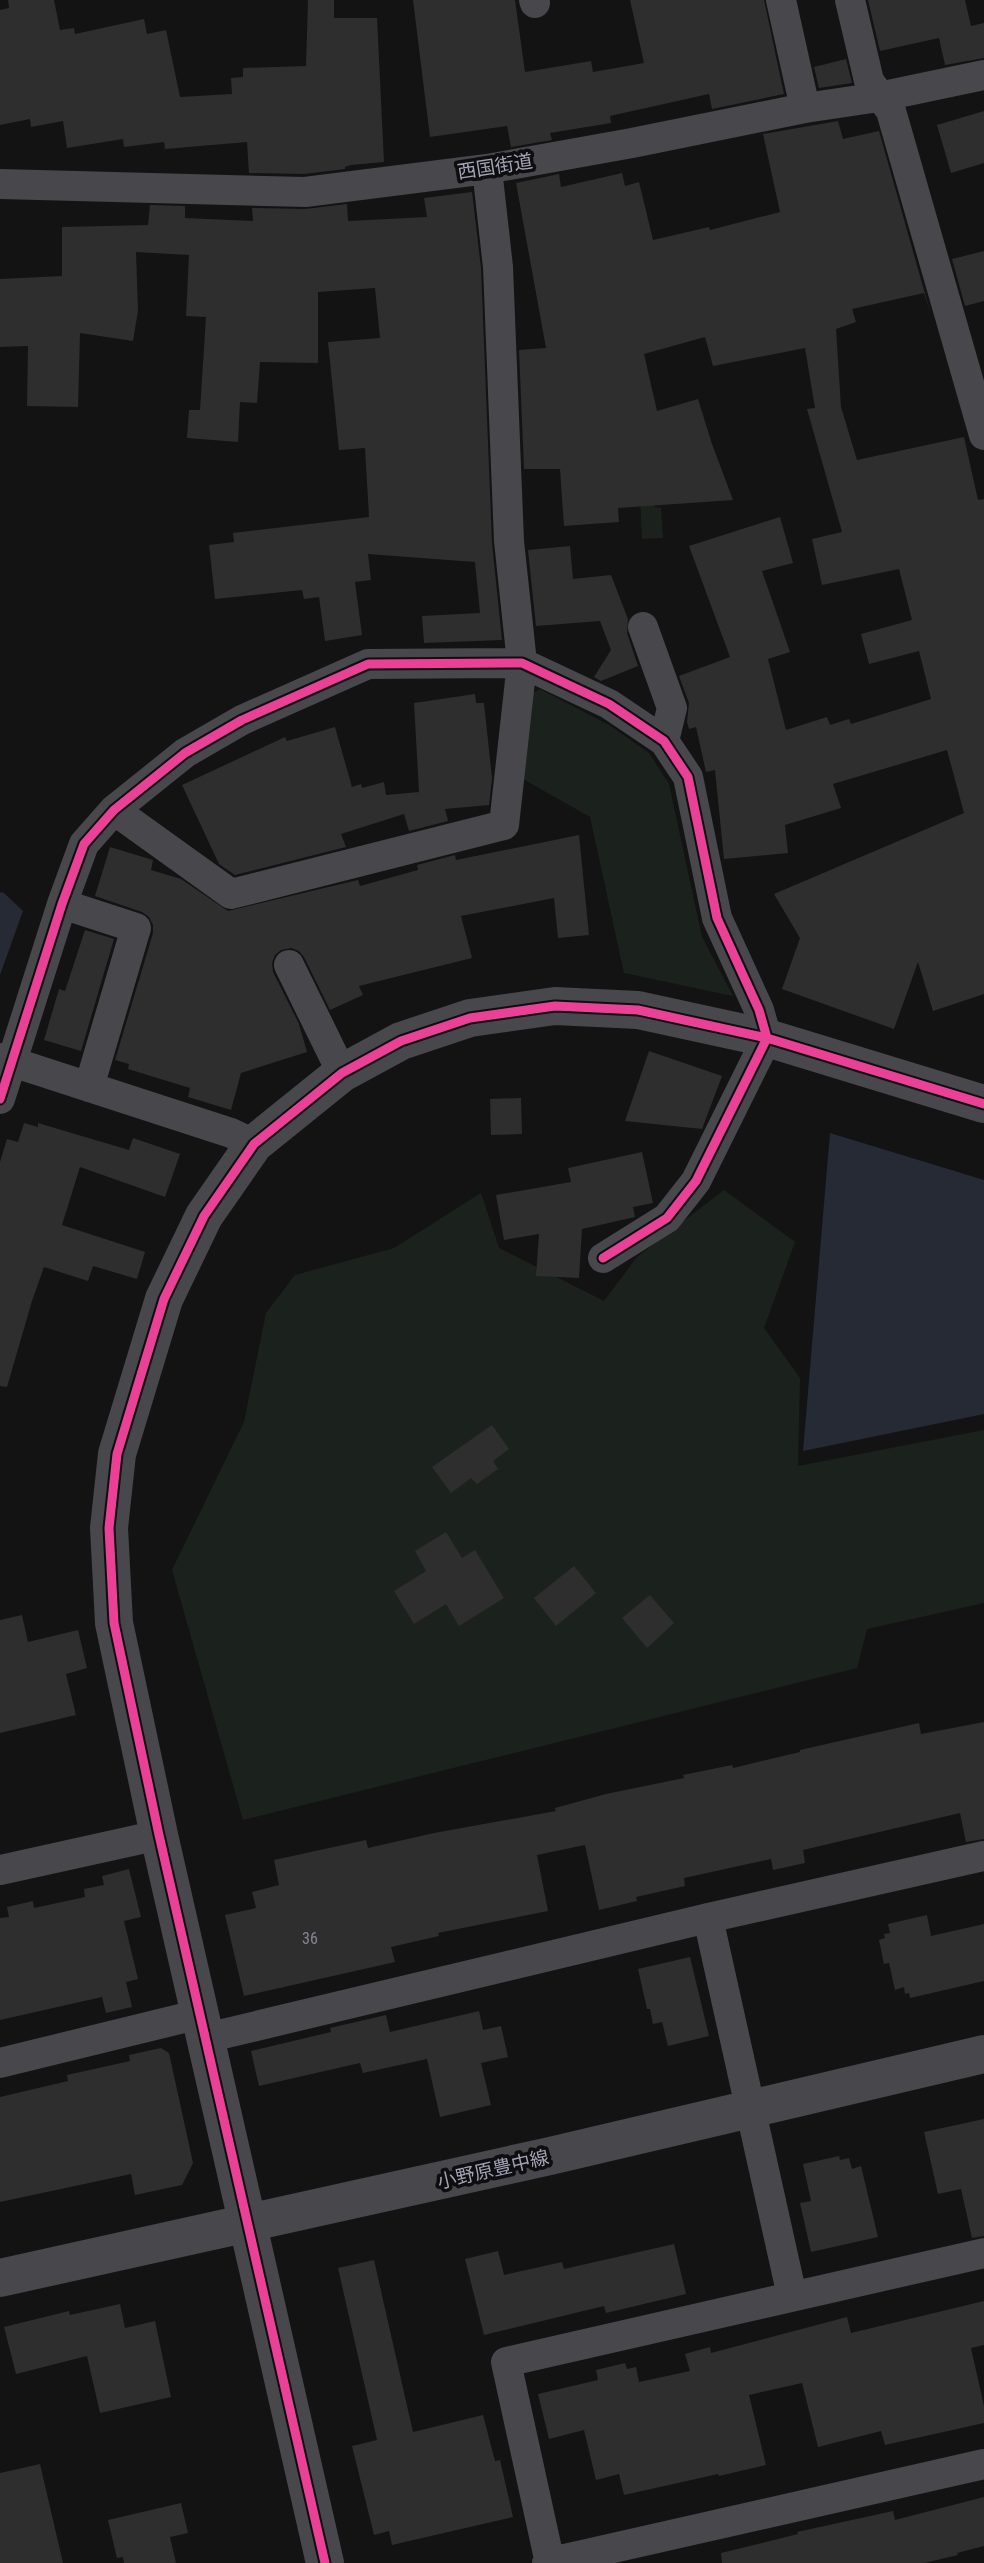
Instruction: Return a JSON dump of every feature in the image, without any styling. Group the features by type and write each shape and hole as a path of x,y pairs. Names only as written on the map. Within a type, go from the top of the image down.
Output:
{"street":[{"path":"781,0 805,108"},
{"path":"850,0 869,80 891,111 984,435"},
{"name":"西国街道","path":"0,184 305,192 487,169 805,108 879,97 984,75"},
{"path":"114,810 231,894 504,825 522,663 509,541 498,267 487,169"},
{"path":"643,626 671,708 664,741"},
{"path":"0,1098 6,1060 84,844 114,810 185,753 219,733 242,720 368,664 522,663 609,704 664,741 688,777 717,918 759,1010 767,1038 696,1181 667,1218 603,1258"},
{"path":"62,904 136,928 89,1087"},
{"path":"289,965 342,1073"},
{"path":"325,2563 159,1835 114,1623 109,1528 117,1454 164,1299 204,1216 254,1144 342,1073 401,1041 470,1018 555,1006 638,1010 767,1038 984,1104"},
{"path":"6,1060 231,1133 254,1144"},
{"path":"0,1870 159,1835"},
{"path":"0,2063 203,2026 984,1856"},
{"path":"708,1918 792,2296"},
{"name":"小野原豊中線","path":"0,2278 248,2224 984,2054"},
{"path":"984,2253 506,2362 549,2563 984,2464"}],"shaded area":[{"path":"653,478 655,507 661,508 663,538 642,539 639,479"},
{"path":"540,689 609,725 649,753 669,784 702,937 733,996 624,973 590,817 523,779 528,696"},
{"path":"0,892 23,911 0,975"},
{"path":"830,1133 984,1180 984,1414 803,1451"},
{"path":"724,1190 795,1242 764,1328 800,1378 798,1466 984,1430 984,1603 867,1629 857,1668 243,1820 172,1570 244,1422 266,1313 295,1275 394,1248 481,1193 499,1248 604,1301 637,1257"}],"building":[{"path":"8,0 54,0 60,30 74,28 75,34 144,19 147,34 166,30 180,97 232,94 231,78 243,77 243,68 306,66 308,0 334,0 334,18 377,18 384,162 304,174 249,173 247,142 165,149 164,142 124,147 123,139 67,148 63,121 31,127 30,119 0,125 0,10 9,8"},
{"path":"413,0 515,0 525,72 591,61 593,72 644,63 630,0 764,0 784,94 712,109 709,94 610,116 611,123 550,133 552,140 511,147 507,126 430,137"},
{"path":"868,0 965,0 971,26 984,23 984,58 945,65 939,38 880,51"},
{"path":"846,59 852,83 819,88 814,67"},
{"path":"984,111 984,163 951,173 937,125"},
{"path":"838,121 843,139 879,131 931,315 924,293 852,309 856,322 836,329 841,407 857,460 964,437 978,500 984,499 984,994 933,1011 918,962 894,1029 782,989 800,938 774,894 964,813 947,750 833,784 841,808 785,825 788,853 724,859 715,770 706,772 696,727 689,729 689,703 679,676 730,657 689,546 780,517 793,563 762,571 790,652 768,659 786,730 827,717 830,725 849,719 851,724 931,699 919,651 869,664 861,634 912,620 899,569 822,585 812,539 842,532 807,409 815,408 805,348 713,366 705,337 644,354 657,411 698,399 733,500 618,508 619,522 564,526 560,469 524,469 519,350 546,348 516,183 559,174 561,187 622,173 625,186 639,182 653,240 709,227 710,230 780,212 763,134"},
{"path":"472,192 481,268 492,543 502,640 424,643 422,616 480,613 475,562 368,554 371,580 355,582 362,635 325,641 319,597 304,599 302,590 215,599 209,545 234,542 233,533 369,517 365,448 339,450 328,342 380,338 375,288 318,292 318,363 260,362 257,403 240,402 238,442 187,438 189,410 200,410 206,317 186,316 189,255 136,252 138,311 133,341 80,333 78,407 27,406 28,346 0,347 0,279 62,276 62,227 148,225 150,205 185,206 185,218 253,221 252,208 305,209 347,204 348,221 427,217 424,198"},
{"path":"984,251 984,301 965,306 952,259"},
{"path":"570,546 573,579 611,575 628,619 627,633 638,666 601,681 594,677 611,650 600,621 536,626 528,550"},
{"path":"475,694 476,703 484,703 492,778 489,805 445,809 448,821 409,831 404,814 341,834 346,847 235,875 219,864 182,785 285,737 287,741 335,727 352,787 361,784 362,788 384,782 386,795 419,792 414,703"},
{"path":"579,835 589,935 558,938 554,898 461,916 472,958 359,986 363,995 330,1010 304,957 291,948 281,950 272,963 273,972 299,1024 307,1052 241,1073 231,1110 188,1097 190,1088 128,1069 129,1064 115,1060 153,933 153,925 149,917 142,912 95,896 110,847 153,860 151,870 181,879 228,911 358,880 360,886 418,870 417,865 455,855 456,860"},
{"path":"85,930 114,939 81,1051 44,1040 59,989 65,991"},
{"path":"649,1051 722,1076 702,1129 625,1121"},
{"path":"521,1098 522,1134 491,1135 490,1099"},
{"path":"24,1123 38,1127 38,1123 129,1150 133,1138 180,1154 165,1197 80,1167 62,1225 145,1252 137,1279 93,1266 88,1281 44,1267 7,1387 0,1386 0,1162 7,1139 18,1142"},
{"path":"642,1152 653,1203 633,1207 635,1217 582,1229 579,1278 536,1276 539,1234 504,1240 496,1195 571,1182 568,1168"},
{"path":"492,1425 509,1449 493,1461 498,1469 477,1484 471,1478 451,1493 432,1467"},
{"path":"446,1532 462,1558 475,1550 504,1598 459,1626 446,1604 414,1624 394,1591 426,1571 415,1551"},
{"path":"574,1566 596,1593 556,1626 534,1598"},
{"path":"650,1595 674,1623 647,1648 622,1618"},
{"path":"22,1615 28,1642 78,1630 87,1668 66,1674 76,1715 0,1733 0,1620"},
{"path":"984,1722 984,1839 966,1842 960,1813 803,1850 805,1863 773,1870 771,1859 684,1878 685,1886 636,1897 637,1901 599,1910 585,1845 537,1855 548,1911 438,1933 439,1936 391,1947 395,1962 244,1996 225,1915 256,1908 252,1892 279,1885 274,1860 366,1840 368,1848 556,1811 555,1808 606,1794 684,1778 683,1775 732,1765 733,1768 919,1723 921,1734"},
{"path":"129,1869 141,1917 124,1921 138,1979 126,1982 132,2007 106,2013 102,1997 0,2020 0,1918 9,1917 7,1907 33,1901 34,1908 85,1897 84,1889 104,1885 102,1876"},
{"path":"927,1915 931,1936 984,1924 984,1981 910,1998 909,1993 905,1994 904,1987 895,1990 889,1963 884,1964 879,1940 885,1938 884,1934 890,1933 888,1924"},
{"path":"690,1957 709,2036 668,2046 662,2022 653,2024 650,2009 647,2009 638,1969"},
{"path":"479,2011 483,2030 501,2026 508,2057 481,2063 491,2105 440,2117 427,2059 363,2073 360,2063 259,2086 251,2051 331,2032 330,2028 386,2015 390,2032"},
{"path":"161,2048 169,2053 193,2163 182,2185 135,2195 131,2174 0,2202 0,2097 68,2081 67,2075 130,2061 129,2055"},
{"path":"984,2119 984,2236 972,2238 961,2189 938,2194 924,2132"},
{"path":"839,2156 840,2160 849,2158 852,2169 861,2166 878,2237 811,2252 800,2203 811,2201 803,2164"},
{"path":"674,2244 686,2294 606,2313 604,2306 484,2335 465,2259 498,2251 504,2275 562,2262 564,2269"},
{"path":"374,2260 413,2432 483,2415 495,2461 500,2460 513,2517 392,2545 389,2531 374,2535 352,2446 377,2440 338,2268"},
{"path":"984,2301 984,2345 971,2348 984,2406 984,2423 885,2445 881,2431 818,2447 802,2383 749,2395 766,2465 624,2495 619,2474 596,2480 584,2430 549,2439 538,2394 598,2380 596,2370 625,2363 627,2369 636,2367 639,2382 690,2371 685,2354 710,2347 711,2353 847,2317 851,2333"},
{"path":"120,2304 125,2328 155,2321 171,2397 100,2413 87,2356 16,2374 4,2327 69,2311 70,2315"},
{"path":"40,2464 63,2563 0,2563 0,2473"},
{"path":"984,2497 984,2546 957,2553 958,2555 924,2563 722,2563 721,2553 798,2534 797,2532 893,2511 895,2520"},
{"path":"181,2503 188,2533 170,2537 176,2563 124,2563 123,2557 117,2558 108,2520"}],"cycle path":[{"path":"0,1099 62,904 84,844 114,810 185,753 242,720 368,664 522,663 609,704 664,741 688,777 717,918 759,1010 767,1038 696,1181 667,1218 603,1258"},
{"path":"325,2563 159,1835 114,1623 109,1528 117,1454 164,1299 204,1216 254,1144 342,1073 401,1041 470,1018 555,1006 638,1010 767,1038 984,1104"}]}
